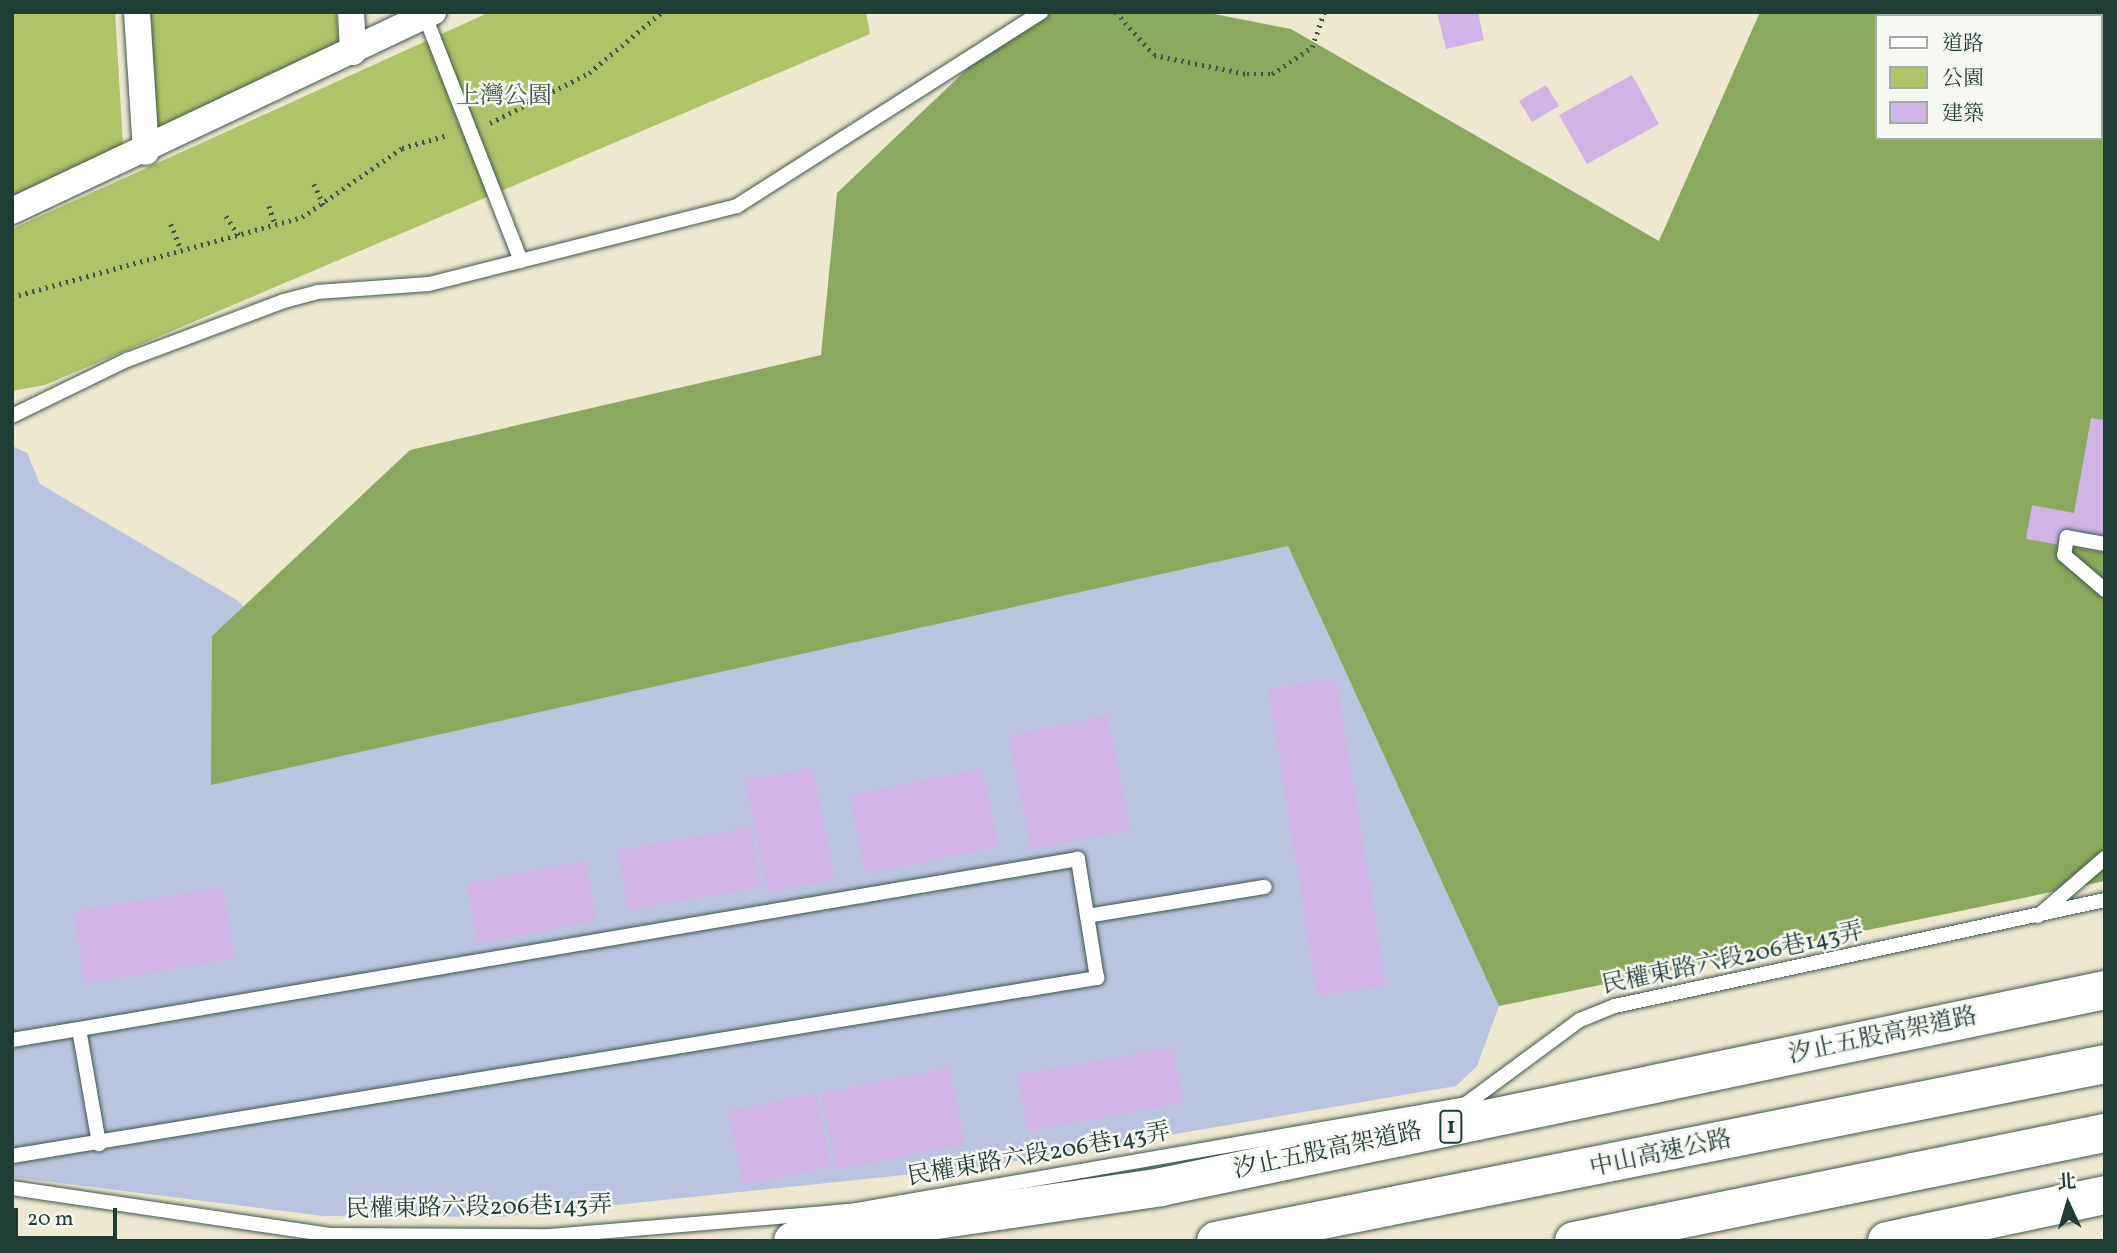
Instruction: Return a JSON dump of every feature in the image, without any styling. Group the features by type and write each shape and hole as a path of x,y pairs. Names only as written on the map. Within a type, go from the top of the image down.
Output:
{"highway":[{"name":"汐止五股高架道路","path":"793,1241 1161,1187 2105,990"},
{"name":"中山高速公路","path":"1216,1241 2105,1064"},
{"path":"1574,1241 2105,1133"},
{"path":"1887,1241 2105,1195"}],"street":[{"path":"137,12 146,152"},
{"path":"351,12 353,52"},
{"path":"12,211 146,152 429,14"}],"lane":[{"path":"12,416 127,360 284,301 317,292 429,284 737,206 1041,12"},
{"path":"429,14 521,261"},
{"path":"2105,544 2067,537 2064,555 2105,590"},
{"name":"民權東路六段206巷143弄","path":"2034,919 2105,858"},
{"path":"12,1041 1078,859 1097,978 99,1144 12,1156"},
{"path":"1087,916 1265,887"},
{"name":"民權東路六段206巷143弄","path":"12,1188 330,1235 550,1236 857,1210 1466,1104 1580,1020 1615,1006 2034,919 2105,900"},
{"path":"79,1029 99,1144"}],"path":[{"path":"12,297 181,250 240,237 276,226 324,205 402,148 474,130 589,73 662,12"},
{"path":"1116,12 1154,55 1247,75 1272,74 1312,47 1324,12"},
{"path":"314,184 324,205"},
{"path":"269,205 276,226"},
{"path":"226,216 240,237"},
{"path":"171,224 181,250"}],"shaded area":[{"path":"12,446 27,453 40,484 237,600 320,691 1314,531 1499,1006 1477,1066 1456,1086 981,1167 501,1217 323,1216 12,1177"}],"green space":[{"path":"12,12 115,12 123,145 12,196"},
{"path":"140,12 336,12 339,45 147,133"},
{"name":"上灣公園","path":"490,12 866,12 870,34 45,385 12,391 12,229"},
{"path":"1027,12 1204,12 1291,29 1659,241 1760,12 2105,12 2105,881 1499,1006 1288,546 211,785 212,636 410,450 821,355 837,193"}],"building":[{"path":"1437,12 1478,12 1484,40 1446,49"},
{"path":"1632,75 1659,124 1587,164 1559,115"},
{"path":"1546,85 1559,106 1532,122 1519,101"},
{"path":"2091,418 2105,420 2105,553 2026,539 2032,505 2074,513"},
{"path":"1336,678 1386,985 1317,996 1268,689"},
{"path":"1107,715 1131,829 1031,850 1008,736"},
{"path":"812,767 835,879 768,893 745,781"},
{"path":"982,768 999,847 865,874 849,795"},
{"path":"751,827 761,887 628,910 617,850"},
{"path":"585,860 597,920 478,944 466,884"},
{"path":"223,887 235,959 84,983 73,911"},
{"path":"1173,1047 1183,1103 1027,1131 1017,1075"},
{"path":"949,1067 965,1144 836,1170 821,1093"},
{"path":"816,1093 831,1167 743,1185 728,1111"}]}
